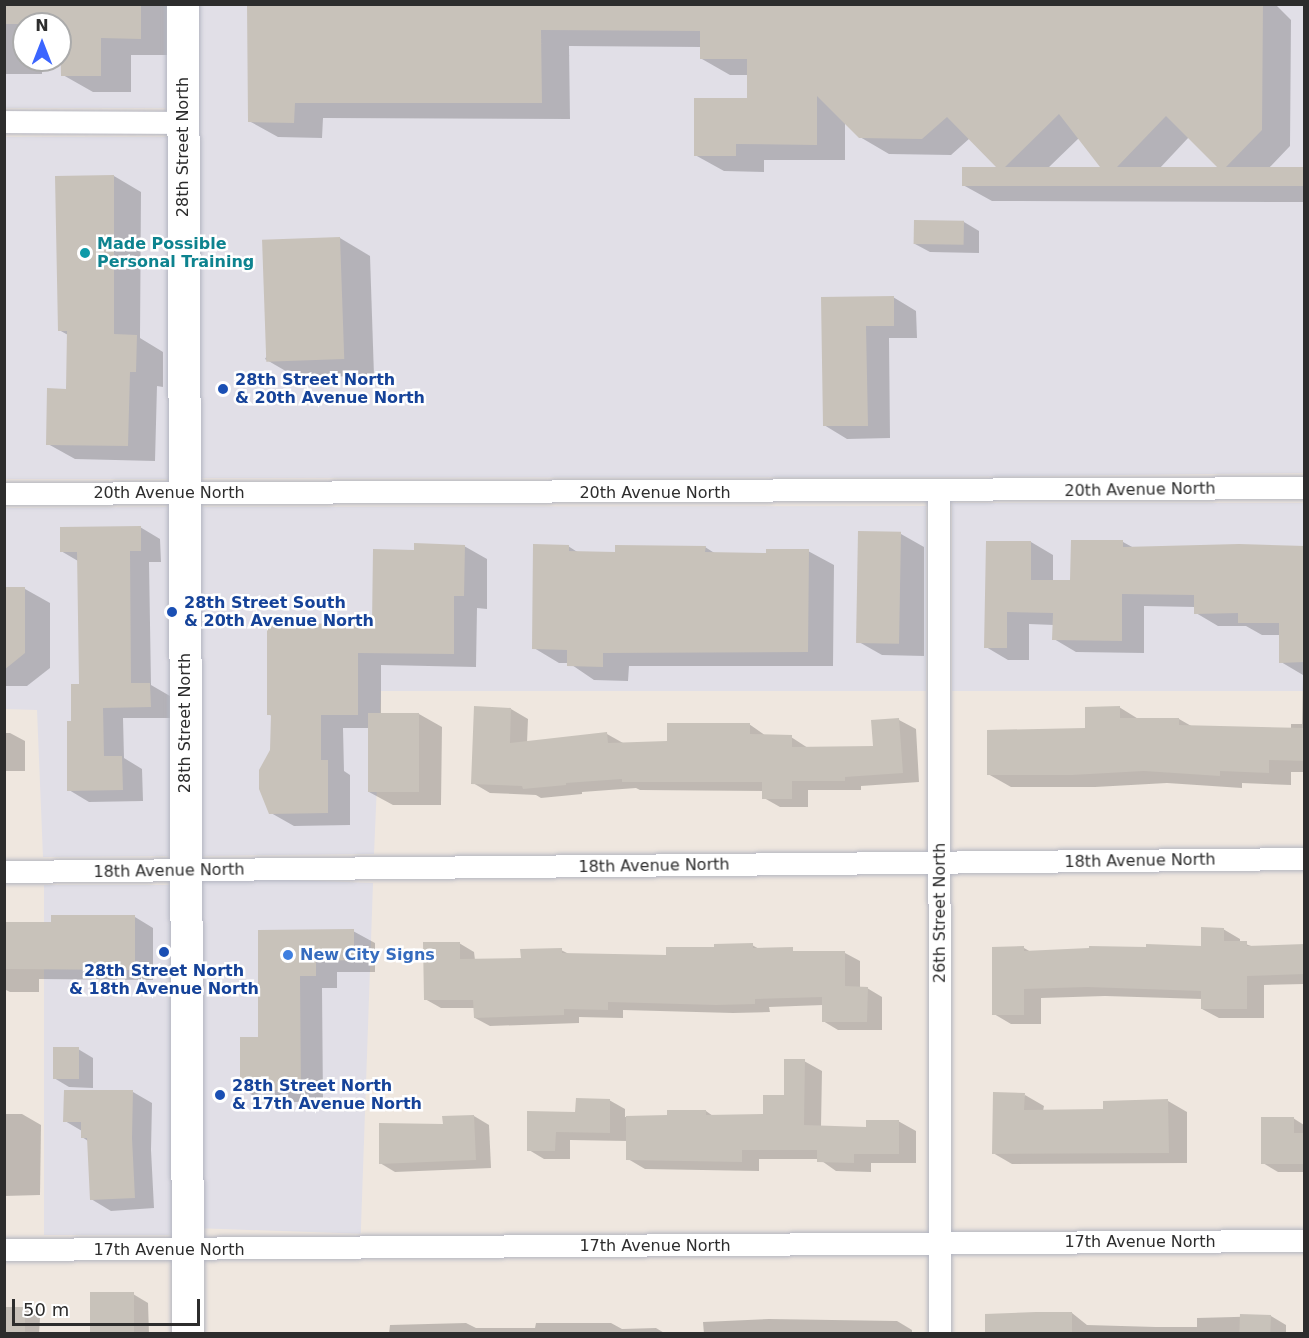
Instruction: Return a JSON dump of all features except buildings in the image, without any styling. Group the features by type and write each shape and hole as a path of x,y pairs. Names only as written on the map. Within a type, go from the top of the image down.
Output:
{"street":[{"name":"28th Street North","path":"183,4 188,1334"},
{"path":"4,122 183,123"},
{"name":"20th Avenue North","path":"4,494 939,492 1305,488"},
{"name":"26th Street North","path":"939,492 940,1334"},
{"name":"18th Avenue North","path":"4,872 1305,860"},
{"name":"17th Avenue North","path":"4,1250 1305,1241"}],"shaded area":[{"path":"5,5 170,5 170,108 5,108"},
{"path":"196,5 1304,5 1304,473 939,477 198,478"},
{"path":"4,137 170,137 170,479 4,479"},
{"path":"952,503 1304,503 1304,691 952,691"},
{"path":"926,506 926,691 381,691 374,854 199,856 198,507"},
{"path":"172,507 173,856 43,857 37,710 5,709 5,508"},
{"path":"199,877 373,883 361,1234 187,1228"},
{"path":"44,885 173,885 173,1235 44,1235"}],"place":[{"name":"Made Possible Personal Training","path":"85,253"},
{"name":"28th Street North & 20th Avenue North","path":"223,389"},
{"name":"28th Street South & 20th Avenue North","path":"172,612"},
{"name":"28th Street North & 18th Avenue North","path":"164,952"},
{"name":"New City Signs","path":"288,955"},
{"name":"28th Street North & 17th Avenue North","path":"220,1095"}]}
